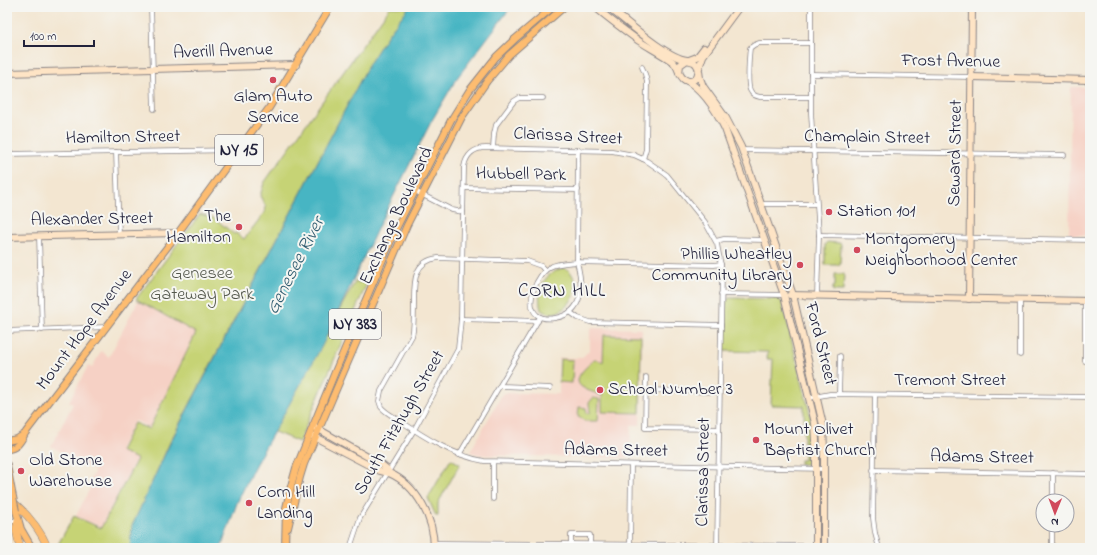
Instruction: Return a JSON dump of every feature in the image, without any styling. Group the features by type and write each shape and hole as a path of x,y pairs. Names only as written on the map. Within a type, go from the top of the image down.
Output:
{"highway":[{"path":"9,498 32,521 42,535 48,548"},
{"path":"18,520 16,530 20,548"}],"main road":[{"name":"Mount Hope Avenue","path":"7,449 16,447 239,150 274,102 330,7"},
{"name":"Exchange Boulevard","path":"316,428 391,241 451,120 474,84 493,60 514,39 553,7"},
{"name":"Exchange Boulevard","path":"285,548 286,514 296,468 313,435 401,237 462,117 482,88 510,55 564,7"},
{"path":"608,7 671,54 680,59 689,60 696,63 699,70"},
{"name":"Seward Street","path":"969,299 972,7"},
{"path":"679,73 681,64 698,56 738,8"},
{"path":"597,9 632,36 672,62 684,79 688,81 694,80 697,77 702,58 738,8"},
{"name":"Averill Avenue","path":"7,73 296,65"},
{"name":"Ford Street","path":"699,70 702,84 730,124 742,150 793,295 817,396 824,433 824,548"},
{"name":"Frost Avenue","path":"972,77 1090,80"},
{"name":"Ford Street","path":"684,79 698,88 717,114 725,129 784,295 816,431 816,547"},
{"name":"Alexander Street","path":"7,237 178,233"},
{"path":"784,295 817,297 1088,301"},
{"path":"316,428 382,465 387,469 388,473"},
{"name":"Mount Hope Avenue","path":"7,441 16,439 26,432"},
{"path":"313,435 380,471 388,473 405,484 422,504 430,524 434,545"},
{"path":"7,465 9,498 16,511 22,532 32,548"}],"street":[{"path":"152,7 154,109"},
{"path":"811,7 810,97 819,236 817,297"},
{"path":"810,97 760,97 754,95 748,85 749,54 750,48 754,45 759,43 811,43"},
{"path":"642,67 647,82 646,149 643,159"},
{"name":"Frost Avenue","path":"811,74 972,77"},
{"path":"493,148 496,125 514,101 521,98 543,98"},
{"name":"Clarissa Street","path":"464,188 465,164 469,155 480,148 618,152 634,155 660,169 670,178 705,222 716,241 721,264 717,546"},
{"name":"Hamilton Street","path":"7,154 239,150"},
{"path":"461,319 550,319 557,318 570,312 577,304 581,291 581,277 577,262 578,150"},
{"name":"Champlain Street","path":"742,150 1064,155"},
{"path":"116,152 119,234"},
{"name":"Hubbell Park","path":"464,188 578,190"},
{"name":"South Fitzhugh Street","path":"350,548 360,518 414,430 458,349 461,319 464,188"},
{"path":"415,191 450,209 464,212"},
{"path":"761,204 816,204"},
{"path":"39,236 42,330"},
{"path":"819,236 1090,240"},
{"path":"716,241 724,239 765,240"},
{"name":"Adams Street","path":"545,271 541,266 527,261 433,259 427,262 418,270 416,275 414,286 414,331 380,394 380,404 384,410 414,430 459,455 475,460 493,462 824,469"},
{"path":"539,319 533,308 532,300 536,284 545,271 557,265 577,262 721,264"},
{"path":"721,294 784,295"},
{"path":"1020,300 1020,355"},
{"path":"1085,362 1088,301"},
{"path":"570,312 578,318 590,322 721,325"},
{"path":"459,455 539,319"},
{"path":"7,331 106,328"},
{"path":"839,394 840,356"},
{"path":"646,377 645,428 719,429"},
{"path":"500,386 550,388"},
{"path":"646,390 720,392"},
{"name":"Tremont Street","path":"809,398 839,394 1090,397"},
{"path":"874,395 873,524 879,548 902,548"},
{"path":"493,462 493,499"},
{"path":"630,546 631,465"},
{"name":"Adams Street","path":"873,470 1090,474"},
{"path":"1053,473 1053,493"},
{"path":"7,518 9,498"},
{"path":"7,522 18,520"},
{"path":"1052,533 1052,548"},
{"path":"570,544 571,535 590,535 586,545"},
{"path":"434,545 529,543 630,546 816,547"},
{"path":"529,543 529,548"}],"shaded area":[{"path":"1071,87 1090,87 1090,235 1069,235"},
{"path":"138,301 196,333 149,428 135,420 119,450 136,459 101,527 76,516 93,482 90,480 95,471 51,446 73,404 69,402 88,366 92,368 101,351 109,357"},
{"name":"School Number 3","path":"590,328 642,329 640,425 631,425 630,458 480,455 470,452 503,393 559,394 559,358 582,358 590,349"}],"green space":[{"name":"Genesee Gateway Park","path":"390,7 409,7 389,33 369,64 171,440 132,526 130,548 56,548 74,516 101,528 137,459 120,451 134,423 149,429 196,333 136,299 200,214 214,218 234,234 236,233 244,239 265,212 266,207 260,196 264,183"},
{"path":"827,242 841,244 840,264 825,265 825,244"},
{"path":"563,268 569,270 575,280 576,288 574,295 566,307 560,311 547,313 541,310 540,290 550,274"},
{"path":"835,274 844,274 843,291 833,291 833,287 835,286"},
{"path":"355,282 367,283 299,442 272,431"},
{"path":"729,298 778,299 782,302 810,414 813,434 813,460 811,464 800,464 800,460 804,460 804,406 771,405 773,359 767,359 768,352 724,351 725,302"},
{"path":"604,335 641,336 640,413 602,412 602,394 600,395 586,390 579,384 579,376 585,368 595,359 603,362"},
{"path":"560,359 573,360 572,383 559,382"},
{"path":"593,398 599,399 598,421 584,421 582,418 578,417 579,407 586,408 587,414 590,412 589,403"},
{"path":"451,459 460,464 438,503 438,516 436,516 428,498"}],"water":[{"name":"Genesee River","path":"409,7 511,7 457,78 431,122 380,223 322,346 254,467 237,503 221,548 130,548 132,526 171,441 369,64 389,33"}],"place":[{"name":"Glam Auto Service","path":"273,80"},
{"name":"Station 101","path":"829,212"},
{"name":"The Hamilton","path":"239,227"},
{"name":"Montgomery Neighborhood Center","path":"857,250"},
{"name":"Phillis Wheatley Community Library","path":"800,265"},
{"name":"School Number 3","path":"600,390"},
{"name":"Mount Olivet Baptist Church","path":"756,440"},
{"name":"Old Stone Warehouse","path":"21,471"},
{"name":"Corn Hill Landing","path":"249,503"}],"district":[{"name":"CORN HILL","path":"562,291"}]}
